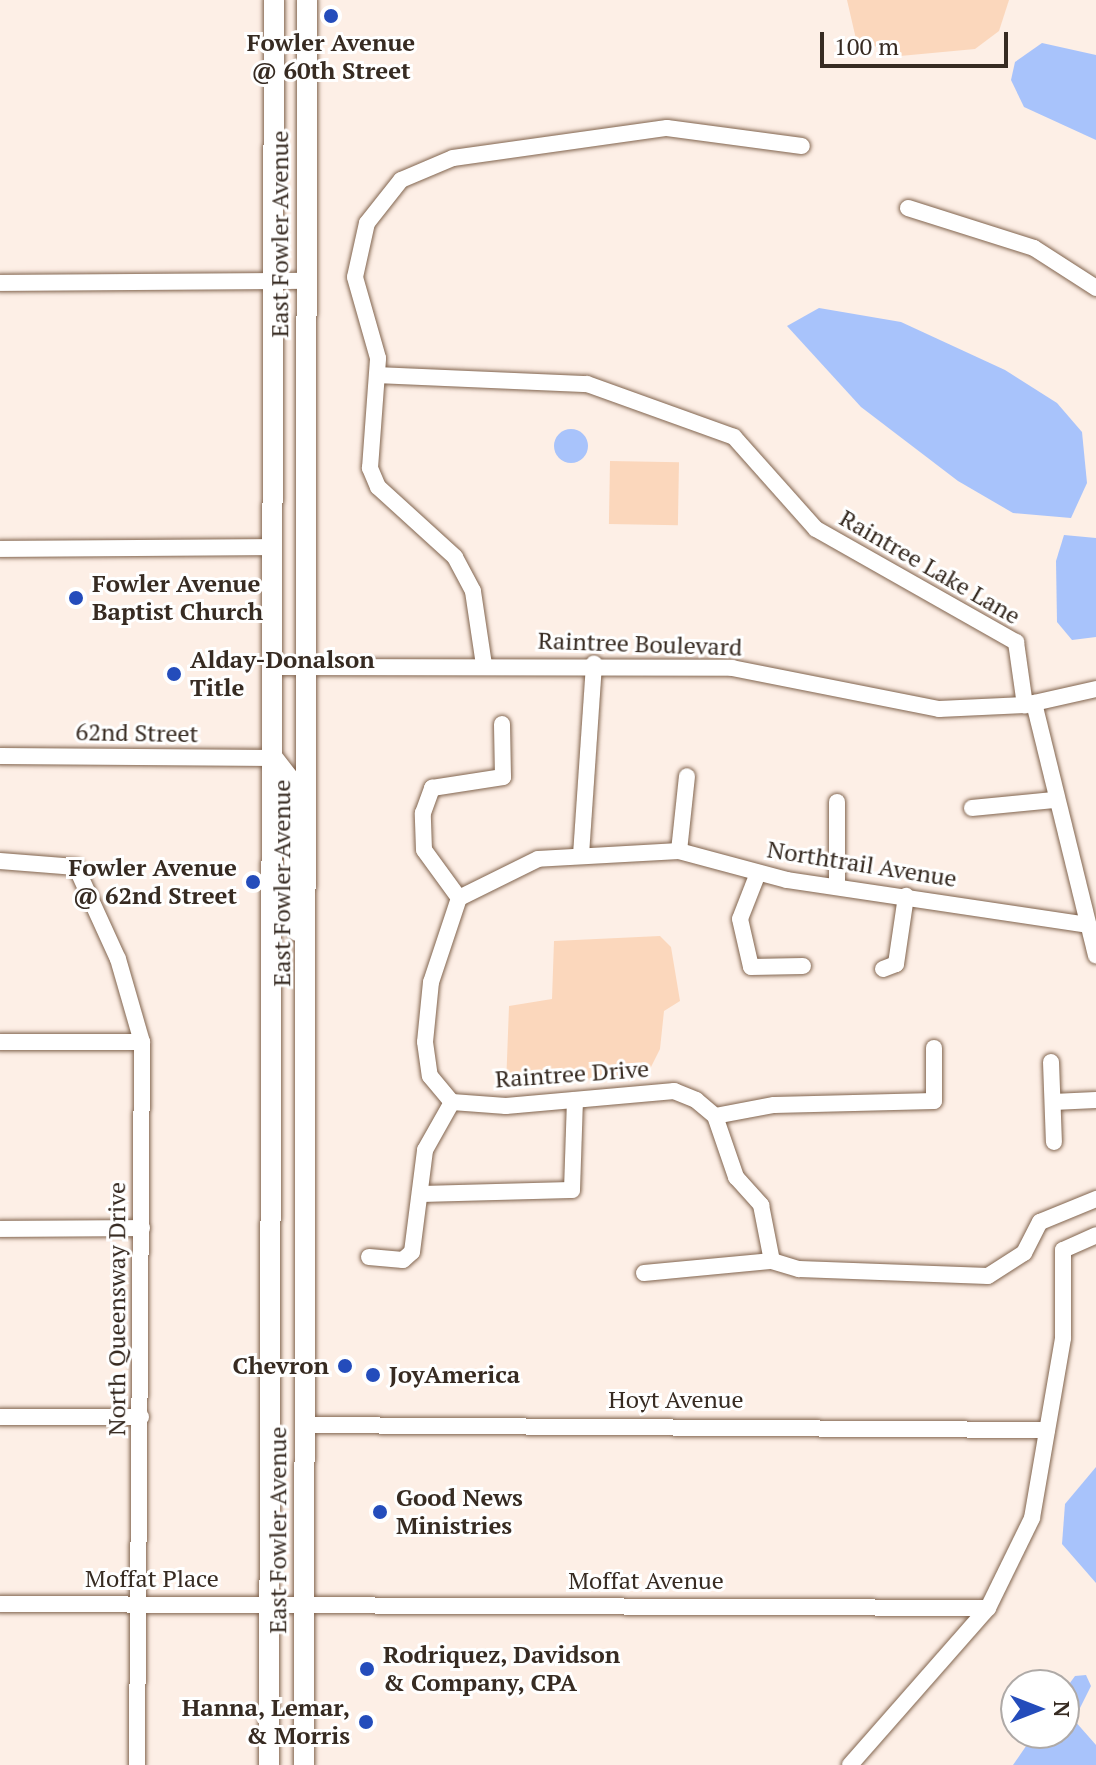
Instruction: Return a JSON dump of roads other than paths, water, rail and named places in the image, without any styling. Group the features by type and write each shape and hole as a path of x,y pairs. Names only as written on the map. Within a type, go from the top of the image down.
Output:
{"main road":[{"name":"East Fowler Avenue","path":"269,1765 274,0"},
{"name":"East Fowler Avenue","path":"304,1765 309,1030 307,0"},
{"path":"273,758 291,781 291,885 309,1030"}],"street":[{"path":"484,665 473,591 455,557 378,487 370,468 378,375 358,295 359,246 378,205 412,172 453,158 652,129 802,146"},
{"path":"908,208 1034,248 1096,288"},
{"path":"0,283 306,281"},
{"name":"Raintree Lake Lane","path":"378,375 587,384 734,437 816,529 1016,642 1029,704"},
{"path":"0,549 274,547"},
{"path":"369,1257 403,1260 412,1252 425,1150 452,1102 430,1076 425,1042 431,982 459,898 538,859 581,855 594,663"},
{"name":"Raintree Boulevard","path":"272,667 594,663 732,668 910,707 1029,704 1096,689"},
{"path":"1029,704 1096,955"},
{"path":"459,898 424,850 423,813 432,788 503,777 502,724"},
{"name":"62nd Street","path":"0,756 273,758"},
{"path":"679,851 687,776"},
{"path":"972,808 1054,800"},
{"path":"837,802 837,887"},
{"name":"Northtrail Avenue","path":"581,855 679,851 758,873 1088,925"},
{"name":"North Queensway Drive","path":"0,861 76,867 118,959 142,1042 137,1765"},
{"path":"758,873 740,919 751,967 803,966"},
{"path":"883,969 896,964 906,896"},
{"path":"0,1042 142,1042"},
{"path":"772,1261 761,1205 736,1177 715,1116 774,1105 934,1101 934,1048"},
{"path":"1051,1062 1054,1142"},
{"name":"Raintree Drive","path":"452,1102 575,1100 674,1091 715,1116"},
{"path":"420,1194 572,1190 575,1100"},
{"path":"1053,1102 1096,1100"},
{"path":"644,1273 772,1261 799,1269 988,1276 1024,1253 1040,1222 1096,1199"},
{"path":"0,1229 142,1228"},
{"path":"850,1765 988,1608 1032,1518 1063,1338 1063,1250 1090,1235"},
{"path":"0,1417 141,1417"},
{"name":"Hoyt Avenue","path":"305,1425 1047,1430"},
{"name":"Moffat Place","path":"0,1604 304,1602"},
{"name":"Moffat Avenue","path":"304,1602 988,1608"}],"water":[{"path":"1042,43 1096,55 1096,140 1024,107 1011,80 1015,62"},
{"path":"819,308 901,322 1005,370 1057,403 1082,432 1087,483 1071,518 1013,513 958,481 861,407 787,326"},
{"path":"571,429 583,434 588,446 583,458 571,463 559,458 554,446 559,434"},
{"path":"1064,535 1096,538 1096,637 1072,640 1057,622 1056,561"},
{"path":"1096,1467 1096,1583 1062,1544 1065,1504"},
{"path":"1086,1675 1091,1686 1080,1708 1080,1676"},
{"path":"1080,1727 1096,1745 1096,1765 1013,1765 1024,1749 1080,1749"}],"place":[{"name":"Fowler Avenue @ 60th Street","path":"331,16"},
{"name":"Fowler Avenue Baptist Church","path":"76,598"},
{"name":"Alday-Donalson Title","path":"174,674"},
{"name":"Fowler Avenue @ 62nd Street","path":"253,882"},
{"name":"Chevron","path":"345,1366"},
{"name":"JoyAmerica","path":"373,1375"},
{"name":"Good News Ministries","path":"380,1512"},
{"name":"Rodriquez, Davidson & Company, CPA","path":"367,1669"},
{"name":"Hanna, Lemar, & Morris","path":"366,1722"}]}
